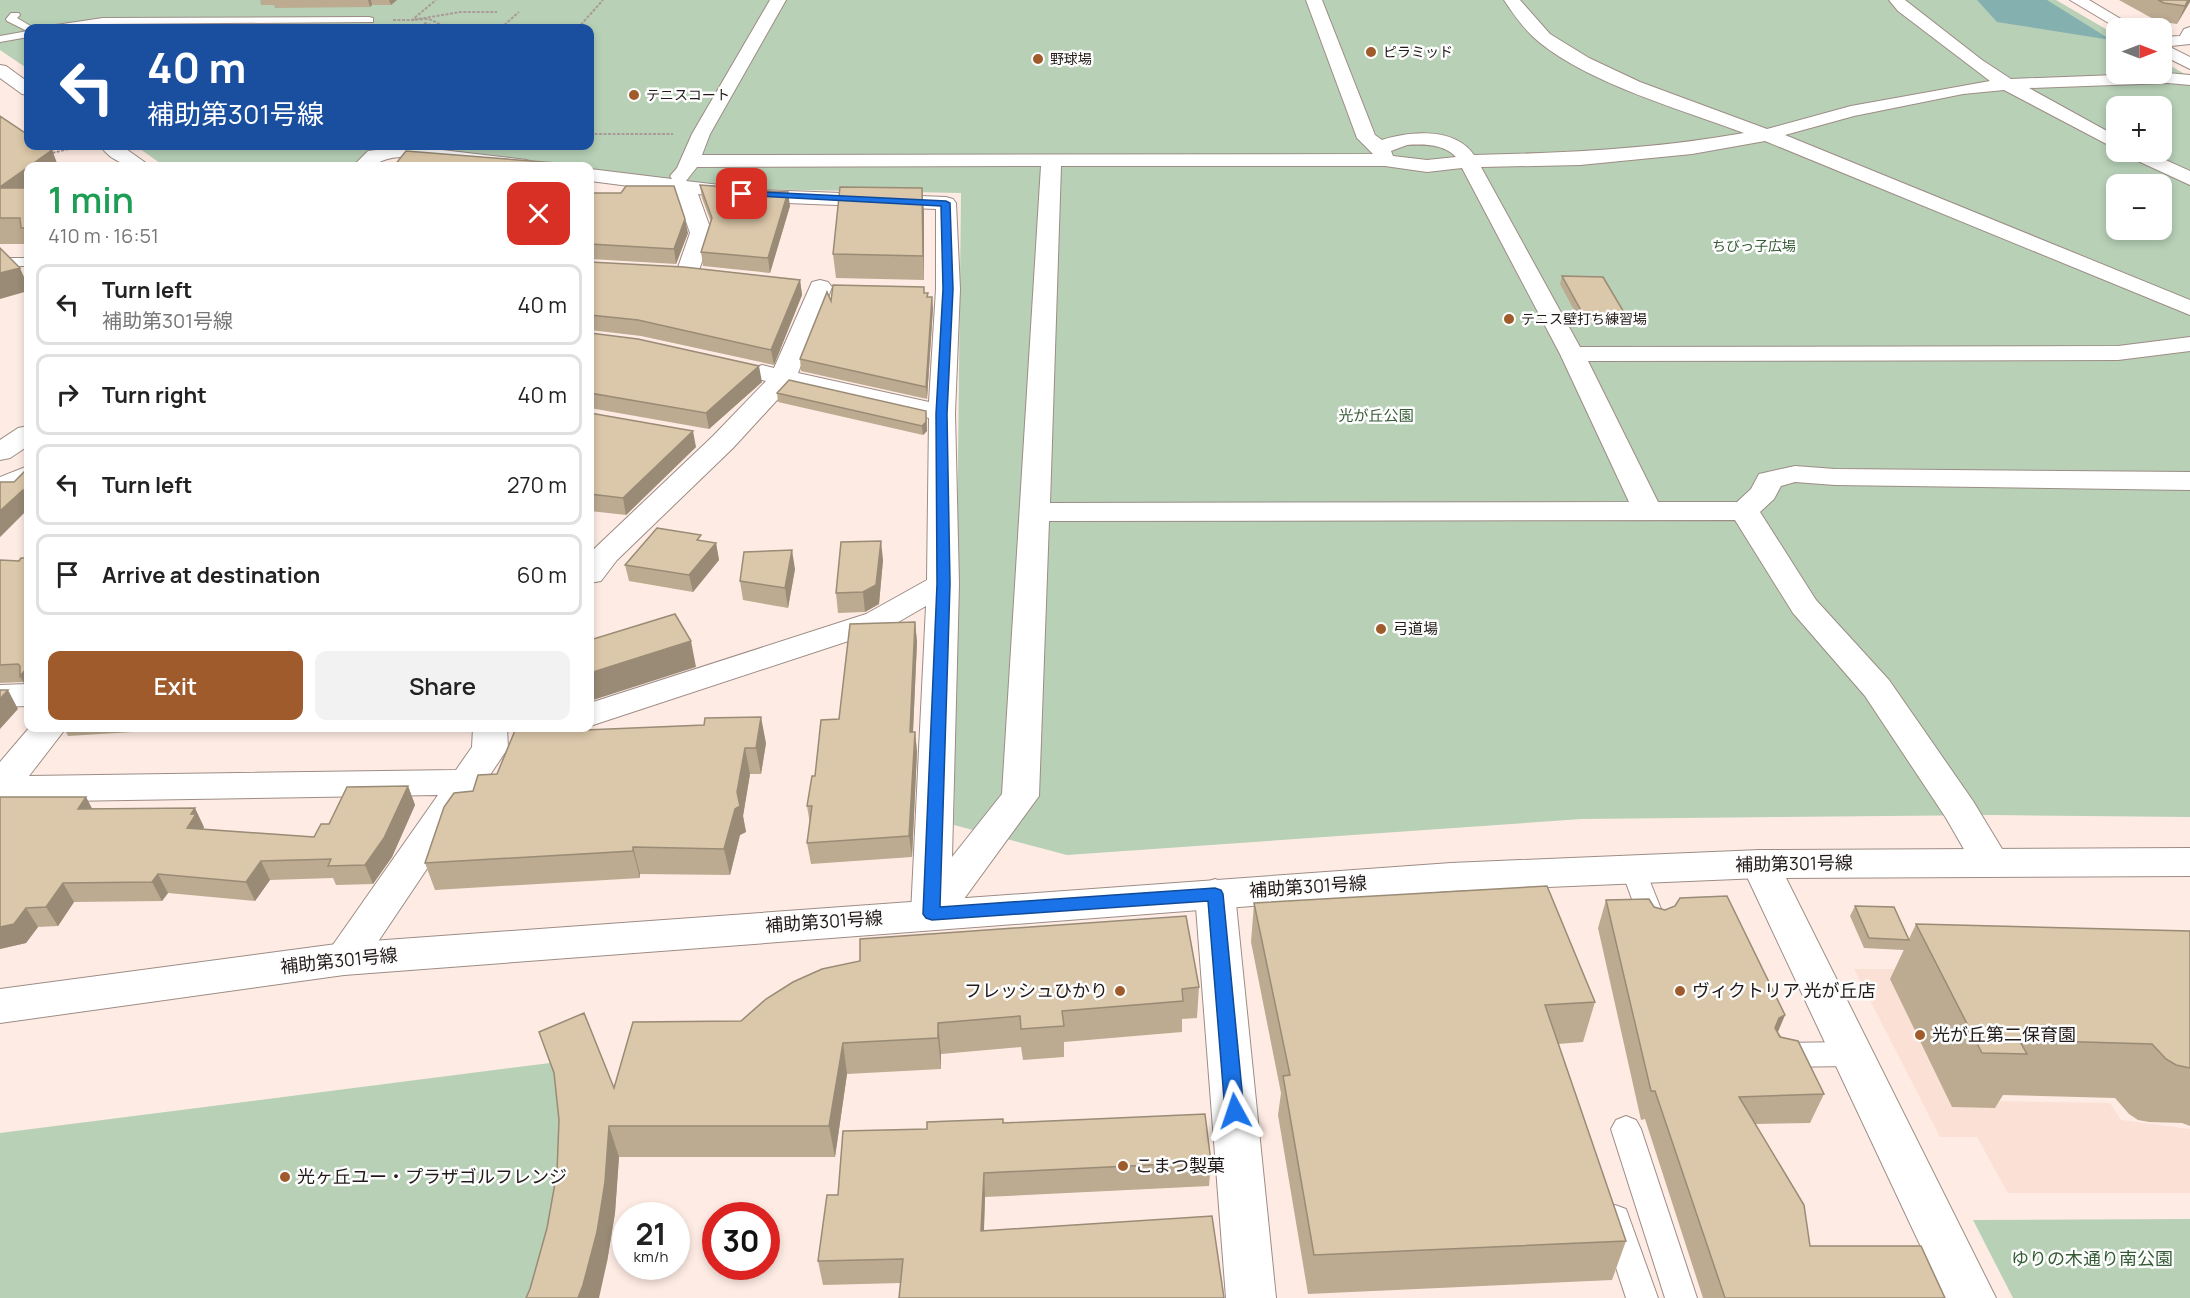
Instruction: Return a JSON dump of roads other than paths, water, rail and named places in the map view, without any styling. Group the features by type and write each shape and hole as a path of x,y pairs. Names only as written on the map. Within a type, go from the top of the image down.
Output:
{"street":[{"path":"688,273 701,233 675,186 676,179 686,170 701,134 778,0"},
{"path":"1314,0 1367,138 1383,154 1409,166 1431,167 1468,161 1580,159 1692,148 1776,133 1862,108 1926,95 2007,84 2168,78 2190,80"},
{"path":"1512,0 1531,29 1574,56 1674,102 1776,133 2190,294"},
{"path":"1531,0 1554,29 1573,42 1634,73 2190,308"},
{"path":"1897,0 1932,31 2007,84 2106,138"},
{"path":"2078,0 2110,18"},
{"path":"2172,41 2186,40 2190,32"},
{"path":"2172,54 2190,64"},
{"path":"0,70 24,87"},
{"path":"116,150 134,162"},
{"path":"367,162 375,155 405,151 494,162"},
{"path":"691,161 1051,161 1383,154"},
{"path":"932,914 1020,796 1051,161"},
{"path":"1468,161 1572,354 1648,512"},
{"path":"2155,162 2190,179"},
{"path":"594,176 761,196 946,203 937,289 942,414 943,584 932,914"},
{"path":"595,560 723,442 783,378 821,287"},
{"path":"1572,354 2118,352 2190,344"},
{"path":"740,368 942,414"},
{"path":"690,436 723,442"},
{"path":"0,452 24,437"},
{"path":"1035,512 1744,512 1764,494 1769,480 1795,474 1835,477 2151,478 2190,481"},
{"path":"0,488 24,476"},
{"path":"1744,512 1804,606 1877,688 1960,810 1991,862"},
{"path":"594,714 877,621 943,584"},
{"path":"0,696 24,695"},
{"path":"0,788 45,732"},
{"path":"344,959 500,738"},
{"path":"0,788 467,782"},
{"name":"補助第301号線","path":"0,1006 344,959 1451,877 1760,864 2190,862"},
{"path":"1760,864 1971,1298"},
{"path":"1215,894 1251,1298"}],"lane":[{"path":"15,15 11,19 24,26"},
{"path":"83,24 103,21 369,20"},
{"path":"0,39 24,35"},
{"path":"0,262 24,262"},
{"path":"1633,869 1655,926"},
{"path":"1779,1055 1851,1054"},
{"path":"1626,1129 1681,1298"},
{"path":"1608,1198 1642,1298"}],"water":[{"path":"1977,0 2047,0 2106,37 2106,39 1997,22"}],"place":[{"name":"ピラミッド","path":"1371,52"},
{"name":"野球場","path":"1038,59"},
{"name":"テニスコート","path":"634,95"},
{"name":"テニス壁打ち練習場","path":"1509,319"},
{"name":"弓道場","path":"1381,629"},
{"name":"フレッシュひかり","path":"1120,991"},
{"name":"ヴィクトリア 光が丘店","path":"1680,991"},
{"name":"光が丘第二保育園","path":"1920,1035"},
{"name":"こまつ製菓","path":"1123,1166"},
{"name":"光ヶ丘ユー・プラザゴルフレンジ","path":"285,1177"}],"park label":[{"name":"ちびっ子広場","path":"1754,246"},
{"name":"光が丘公園","path":"1376,416"},
{"name":"ゆりの木通り南公園","path":"2092,1259"}]}
